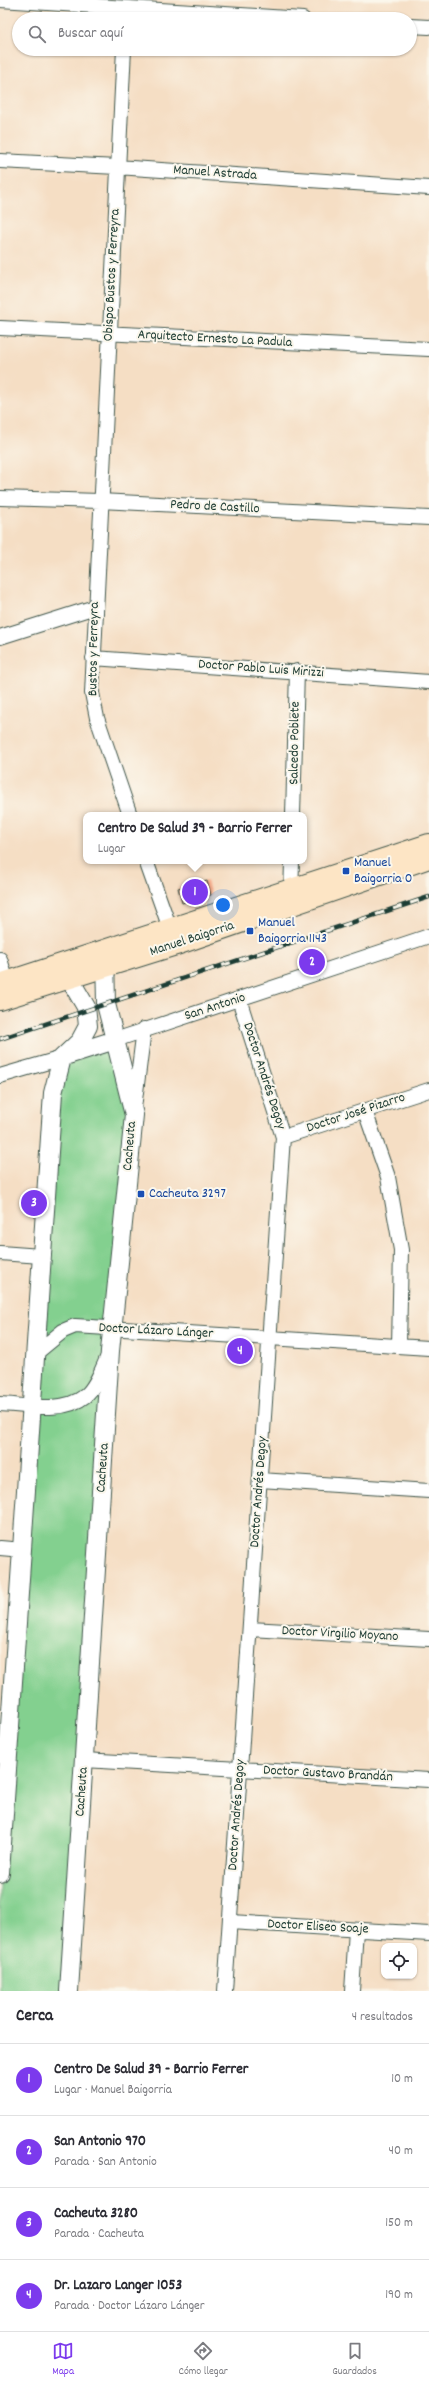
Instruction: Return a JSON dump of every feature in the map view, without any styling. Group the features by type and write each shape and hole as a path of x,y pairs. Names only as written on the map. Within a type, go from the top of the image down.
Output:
{"main road":[{"name":"Manuel Baigorria","path":"0,1000 68,970 173,937 291,897 429,844"},
{"name":"Manuel Baigorria","path":"291,897 429,858"},
{"name":"Manuel Baigorria","path":"4,983 68,970"}],"street":[{"path":"0,0 179,12"},
{"path":"417,26 429,27"},
{"name":"Obispo Bustos y Ferreyra","path":"100,501 124,56"},
{"name":"Manuel Astrada","path":"0,161 117,167 429,188"},
{"name":"Arquitecto Ernesto La Padula","path":"0,328 429,349"},
{"name":"Pedro de Castillo","path":"0,498 100,501 429,518"},
{"name":"Bustos y Ferreyra","path":"100,501 93,658 93,703 129,812"},
{"path":"0,637 95,607"},
{"name":"Doctor Pablo Luis Mirizzi","path":"93,658 297,671 429,682"},
{"name":"Salcedo Poblete","path":"293,812 297,671"},
{"path":"147,864 173,937"},
{"path":"291,897 292,864"},
{"name":"San Antonio","path":"0,1076 62,1058 144,1029 429,936"},
{"name":"Cacheuta","path":"69,1991 110,1352 134,1115 106,1004 105,958"},
{"path":"0,959 4,983"},
{"path":"0,1873 7,1690 23,1550 41,1256 53,1093 62,1058 80,1041 88,1026 86,1007 68,970"},
{"name":"Doctor Andrés Degoy","path":"225,1991 283,1137 239,999"},
{"path":"134,1115 144,1029"},
{"name":"Doctor José Pizarro","path":"283,1137 429,1090"},
{"path":"365,1111 388,1178 401,1250 399,1346"},
{"path":"0,1253 41,1256"},
{"name":"Doctor Lázaro Lánger","path":"35,1354 68,1328 76,1326 429,1348"},
{"name":"Doctor Lázaro Lánger","path":"0,1404 55,1407 67,1405 84,1397 96,1382 110,1352"},
{"path":"260,1480 429,1491"},
{"path":"0,1548 23,1550"},
{"name":"Doctor Virgilio Moyano","path":"250,1629 429,1639"},
{"name":"Doctor Gustavo Brandán","path":"84,1760 429,1780"},
{"name":"Doctor Eliseo Soaje","path":"230,1922 429,1934"},
{"path":"352,1991 356,1930"}],"green space":[{"path":"115,1040 130,1098 69,1991 0,1991 0,1873 62,1058"}],"building":[{"path":"207,881 211,895 182,903 178,888"}],"railway":[{"path":"0,1039 429,897"}],"place":[{"name":"Manuel Baigorria 0","path":"346,871"},
{"name":"Centro De Salud 39 - Barrio Ferrer","path":"195,892"},
{"name":"Manuel Baigorria 1143","path":"250,931"},
{"name":"San Antonio 970","path":"312,962"},
{"name":"Cacheuta 3297","path":"141,1194"},
{"name":"Cacheuta 3280","path":"34,1203"},
{"name":"Dr. Lazaro Langer 1053","path":"240,1351"}]}
